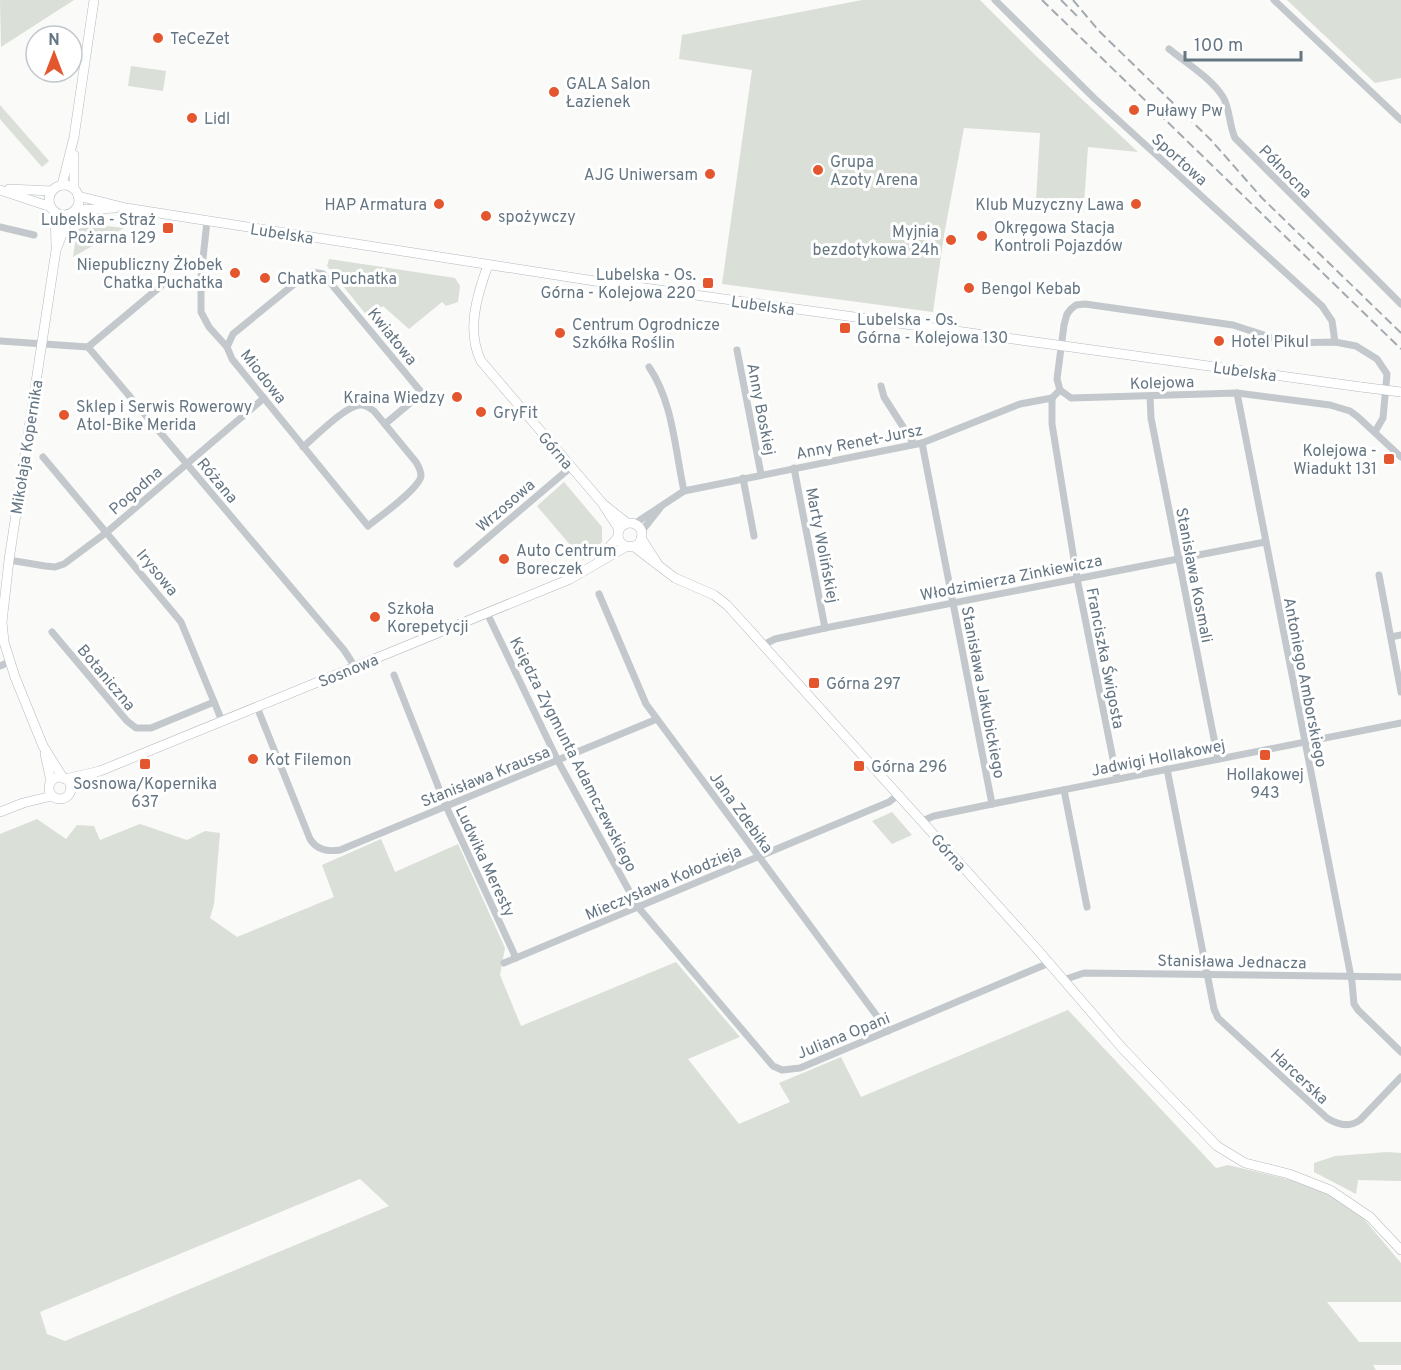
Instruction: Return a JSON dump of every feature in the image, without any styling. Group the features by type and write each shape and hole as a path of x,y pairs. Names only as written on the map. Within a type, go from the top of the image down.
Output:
{"street":[{"path":"0,189 52,191 62,185 74,137 94,0"},
{"name":"Sportowa","path":"995,0 1094,98 1322,306 1332,321 1335,342"},
{"path":"1274,0 1401,120"},
{"name":"Północna","path":"1169,49 1211,84 1224,98 1235,138 1401,304"},
{"path":"0,189 53,209 62,215 73,212 78,205 74,137"},
{"path":"62,185 76,192"},
{"path":"52,191 49,199 53,209"},
{"name":"Lubelska","path":"76,192 126,208 488,265 1401,392"},
{"name":"Lubelska","path":"73,212 126,208"},
{"name":"Mikołaja Kopernika","path":"53,209 56,250 9,560 2,622 5,664 43,746 64,778"},
{"name":"Mikołaja Kopernika","path":"56,250 73,212"},
{"name":"Miodowa","path":"207,221 201,312 209,327 227,347 232,359 368,526 414,487 420,476 416,462 385,424"},
{"path":"0,227 34,235"},
{"name":"Górna","path":"488,265 473,326 474,342 485,368 625,528 641,535 659,567"},
{"name":"Kwiatowa","path":"227,347 233,334 304,276 313,272 323,274 422,393 385,424"},
{"path":"0,341 42,342 88,347 161,286"},
{"path":"1052,398 1060,390 1057,379 1067,314 1076,305 1081,304 1233,325 1288,343 1335,342 1347,343 1364,349 1383,365 1386,374 1383,418 1375,432"},
{"name":"Różana","path":"88,347 344,650 355,667"},
{"name":"Anny Boskiej","path":"737,350 761,474"},
{"path":"650,367 662,390 668,410 684,490"},
{"name":"Stanisława Jakubickiego","path":"881,386 884,397 918,444 953,603 992,804"},
{"name":"Kolejowa","path":"1060,390 1071,398 1237,393 1330,405 1350,411 1401,457"},
{"name":"Antoniego Amborskiego","path":"1237,393 1354,1004 1401,1052"},
{"name":"Stanisława Kosmali","path":"1150,396 1151,418 1218,759"},
{"name":"Pogodna","path":"9,560 55,567 64,564 107,532 264,398"},
{"name":"Anny Renet-Jursz","path":"625,528 684,490 918,444 1020,404 1052,398"},
{"name":"Franciszka Świgosta","path":"1052,398 1052,424 1077,578 1117,779"},
{"path":"303,447 355,406 369,408 385,424"},
{"name":"Irysowa","path":"43,457 181,622 222,722"},
{"name":"Wrzosowa","path":"457,564 571,467"},
{"name":"Marty Wolińskiej","path":"794,468 825,628"},
{"path":"742,478 754,536"},
{"name":"Anny Renet-Jursz","path":"641,535 660,507"},
{"name":"Górna","path":"625,528 621,543 630,546 675,578 714,595 727,605 1049,963 1136,1064 1227,1154 1245,1163 1289,1174 1330,1190 1370,1217 1401,1250"},
{"name":"Sosnowa","path":"594,565 625,528"},
{"name":"Sosnowa","path":"70,790 100,771 570,579 630,546 641,535"},
{"name":"Włodzimierza Zinkiewicza","path":"763,645 778,638 825,628 1265,542"},
{"path":"1379,575 1401,692"},
{"name":"Jana Zdebika","path":"599,594 646,704 888,1031"},
{"name":"Księdza Zygmunta Adamczewskiego","path":"487,613 558,761 638,907"},
{"name":"Botaniczna","path":"52,632 127,722 136,728 151,728 214,702"},
{"path":"1391,637 1401,635"},
{"name":"Ludwika Meresty","path":"394,675 446,806 516,958"},
{"name":"Stanisława Kraussa","path":"257,707 310,839 322,850 340,850 657,719"},
{"name":"Jadwigi Hollakowej","path":"922,821 934,816 992,804 1401,723"},
{"name":"Mikołaja Kopernika","path":"43,746 51,788"},
{"name":"Harcerska","path":"1167,769 1218,1018 1335,1123 1355,1124 1401,1077"},
{"name":"Sosnowa","path":"64,778 100,771"},
{"path":"0,812 51,788 56,778 64,778 70,790 67,796 61,798 51,788"},
{"path":"1064,790 1087,907"},
{"name":"Mieczysława Kołodzieja","path":"504,963 889,802 898,795"},
{"name":"Juliana Opani","path":"638,907 773,1066 782,1070 800,1068 1049,963"},
{"name":"Stanisława Jednacza","path":"1063,980 1084,973 1401,977"}],"shaded area":[{"path":"0,0 74,0 37,24 24,24 24,32 1,47"},
{"path":"862,0 980,0 1138,152 1088,147 1084,204 1036,201 1040,133 964,128 944,235 933,312 722,284 752,70 679,59 682,35"},
{"path":"1287,0 1401,0 1401,78 1375,83"},
{"path":"131,66 166,71 163,91 128,86"},
{"path":"0,105 49,161 42,167 0,119"},
{"path":"89,224 124,228 73,257 77,230"},
{"path":"329,259 455,278 460,286 458,302 446,306 442,302 409,329 383,306 368,317 327,266"},
{"path":"564,482 602,527 602,542 583,560 537,506"},
{"path":"892,812 912,835 892,844 872,821"},
{"path":"37,819 66,839 77,825 94,826 100,840 140,824 187,840 205,831 220,833 214,904 210,918 237,937 334,897 322,865 381,839 395,872 458,844 505,948 500,975 521,1026 676,962 740,1037 688,1059 739,1124 790,1102 779,1083 841,1057 861,1097 1068,1010 1216,1168 1228,1165 1299,1182 1348,1206 1364,1219 1401,1263 1401,1302 1327,1302 1359,1342 1401,1342 1401,1365 1373,1365 1376,1370 0,1370 0,834","holes":["360,1179 389,1206 65,1341 47,1334 40,1312"]},
{"path":"1401,1153 1401,1181 1358,1180 1356,1194 1314,1172 1314,1163 1335,1156"}],"railway":[{"path":"1042,0 1401,349"},
{"path":"1061,0 1078,17"},
{"path":"1073,0 1099,31 1211,140 1262,198 1401,333"}],"place":[{"name":"TeCeZet","path":"158,38"},
{"name":"GALA Salon Łazienek","path":"554,92"},
{"name":"Puławy Pw","path":"1134,110"},
{"name":"Lidl","path":"192,118"},
{"name":"Grupa Azoty Arena","path":"818,170"},
{"name":"AJG Uniwersam","path":"710,174"},
{"name":"HAP Armatura","path":"439,204"},
{"name":"Klub Muzyczny Lawa","path":"1136,204"},
{"name":"spożywczy","path":"486,216"},
{"name":"Lubelska - Straż Pożarna 129","path":"168,228"},
{"name":"Okręgowa Stacja Kontroli Pojazdów","path":"982,236"},
{"name":"Myjnia bezdotykowa 24h","path":"951,240"},
{"name":"Niepubliczny Żłobek Chatka Puchatka","path":"235,273"},
{"name":"Chatka Puchatka","path":"265,278"},
{"name":"Lubelska - Os. Górna - Kolejowa 220","path":"708,283"},
{"name":"Bengol Kebab","path":"969,288"},
{"name":"Lubelska - Os. Górna - Kolejowa 130","path":"845,328"},
{"name":"Centrum Ogrodnicze Szkółka Roślin","path":"560,333"},
{"name":"Hotel Pikul","path":"1219,341"},
{"name":"Kraina Wiedzy","path":"457,397"},
{"name":"GryFit","path":"481,412"},
{"name":"Sklep i Serwis Rowerowy Atol-Bike Merida","path":"64,415"},
{"name":"Kolejowa - Wiadukt 131","path":"1389,459"},
{"name":"Auto Centrum Boreczek","path":"504,559"},
{"name":"Szkoła Korepetycji","path":"375,617"},
{"name":"Górna 297","path":"814,683"},
{"name":"Hollakowej 943","path":"1265,755"},
{"name":"Kot Filemon","path":"253,759"},
{"name":"Sosnowa/Kopernika 637","path":"145,764"},
{"name":"Górna 296","path":"859,766"}]}
